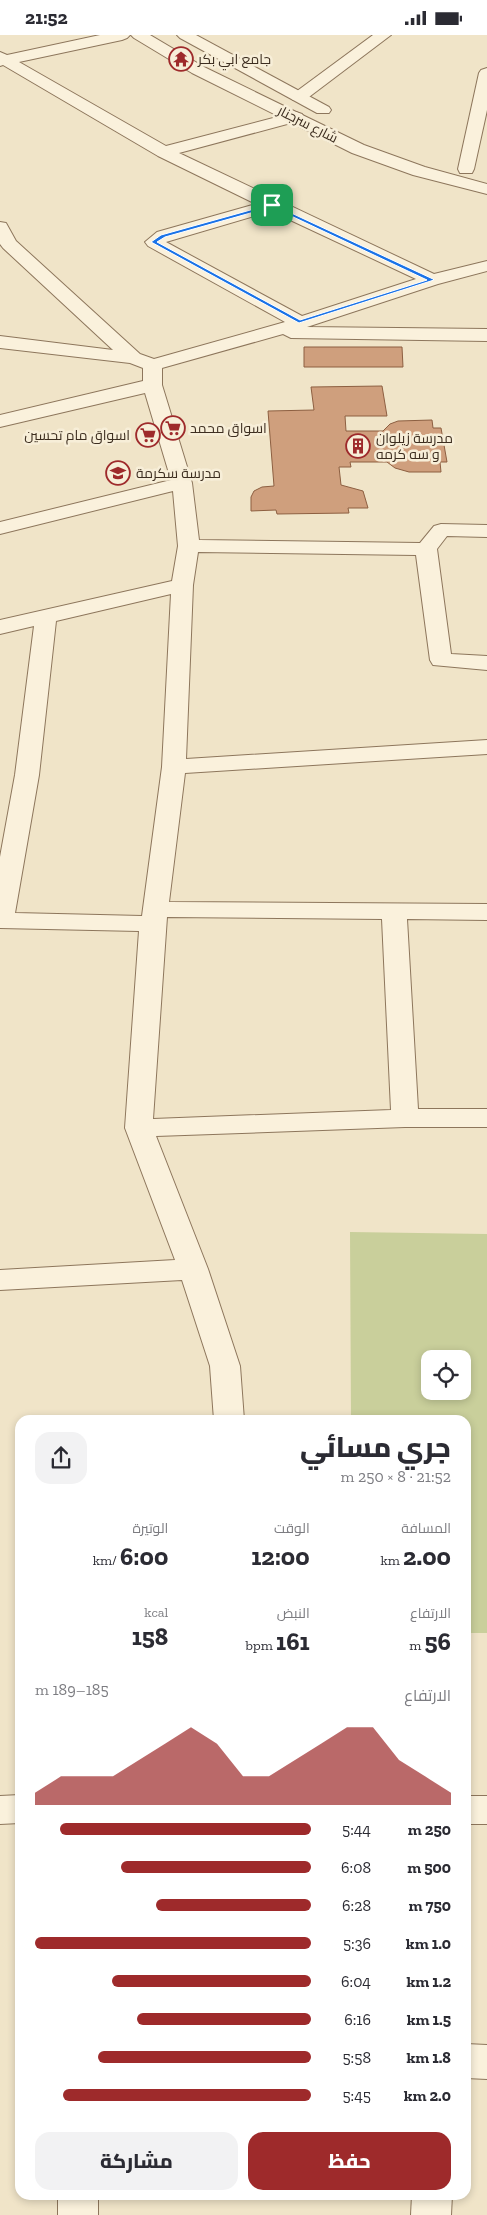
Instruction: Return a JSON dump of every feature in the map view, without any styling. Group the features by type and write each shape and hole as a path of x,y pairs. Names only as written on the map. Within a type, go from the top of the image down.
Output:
{"street":[{"path":"2,59 122,35"},
{"name":"شارع سرجنار","path":"139,35 198,70 381,159 487,189"},
{"path":"299,97 384,35"},
{"path":"155,45 188,37"},
{"name":"شارع سرجنار","path":"188,37 337,117"},
{"path":"2,59 164,152 432,280"},
{"path":"466,169 486,83"},
{"path":"164,152 296,117"},
{"path":"399,147 487,175"},
{"path":"272,205 163,236 154,242 299,322"},
{"path":"0,227 9,244 146,369 182,483 189,546 182,585 174,767 154,916 139,1128 193,1269 224,1367 229,1415"},
{"path":"0,421 146,369 272,332 432,280 487,266"},
{"path":"272,332 487,335"},
{"path":"0,342 146,369"},
{"path":"0,528 182,483"},
{"path":"487,531 441,530 426,549 441,660 487,663"},
{"path":"189,546 426,549"},
{"path":"0,627 182,585"},
{"path":"46,616 27,775 0,920 394,911 487,912"},
{"path":"174,767 487,747"},
{"path":"394,911 405,1118"},
{"path":"139,1128 405,1118 487,1118"},
{"path":"0,1280 193,1269"},
{"path":"0,1810 15,1809"},
{"path":"471,1810 487,1810"},
{"path":"471,2061 487,2062"},
{"path":"78,2200 78,2215"},
{"path":"432,2200 432,2215"}],"green space":[{"path":"350,1232 487,1234 487,1633 471,1633 471,1415 351,1415"}],"building":[{"path":"304,347 402,347 403,367 304,367"},
{"name":"مدرسة زيلوان و سه كرمه","path":"382,386 387,416 345,416 346,431 383,431 390,424 398,421 432,420 433,428 441,428 447,462 440,462 441,472 409,472 395,468 387,462 350,462 351,467 339,467 341,485 363,491 368,508 348,508 349,513 277,514 276,510 251,511 251,497 254,491 262,487 274,486 268,411 314,410 311,387"}],"place":[{"name":"جامع ابي بكر","path":"181,59"},
{"name":"اسواق محمد","path":"173,428"},
{"name":"اسواق مام تحسين","path":"148,435"},
{"name":"مدرسة زيلوان و سه كرمه","path":"358,446"},
{"name":"مدرسة سكرمة","path":"118,473"}],"route":[{"path":"272,205 432,280 299,322 154,242 163,236 272,205"}]}
